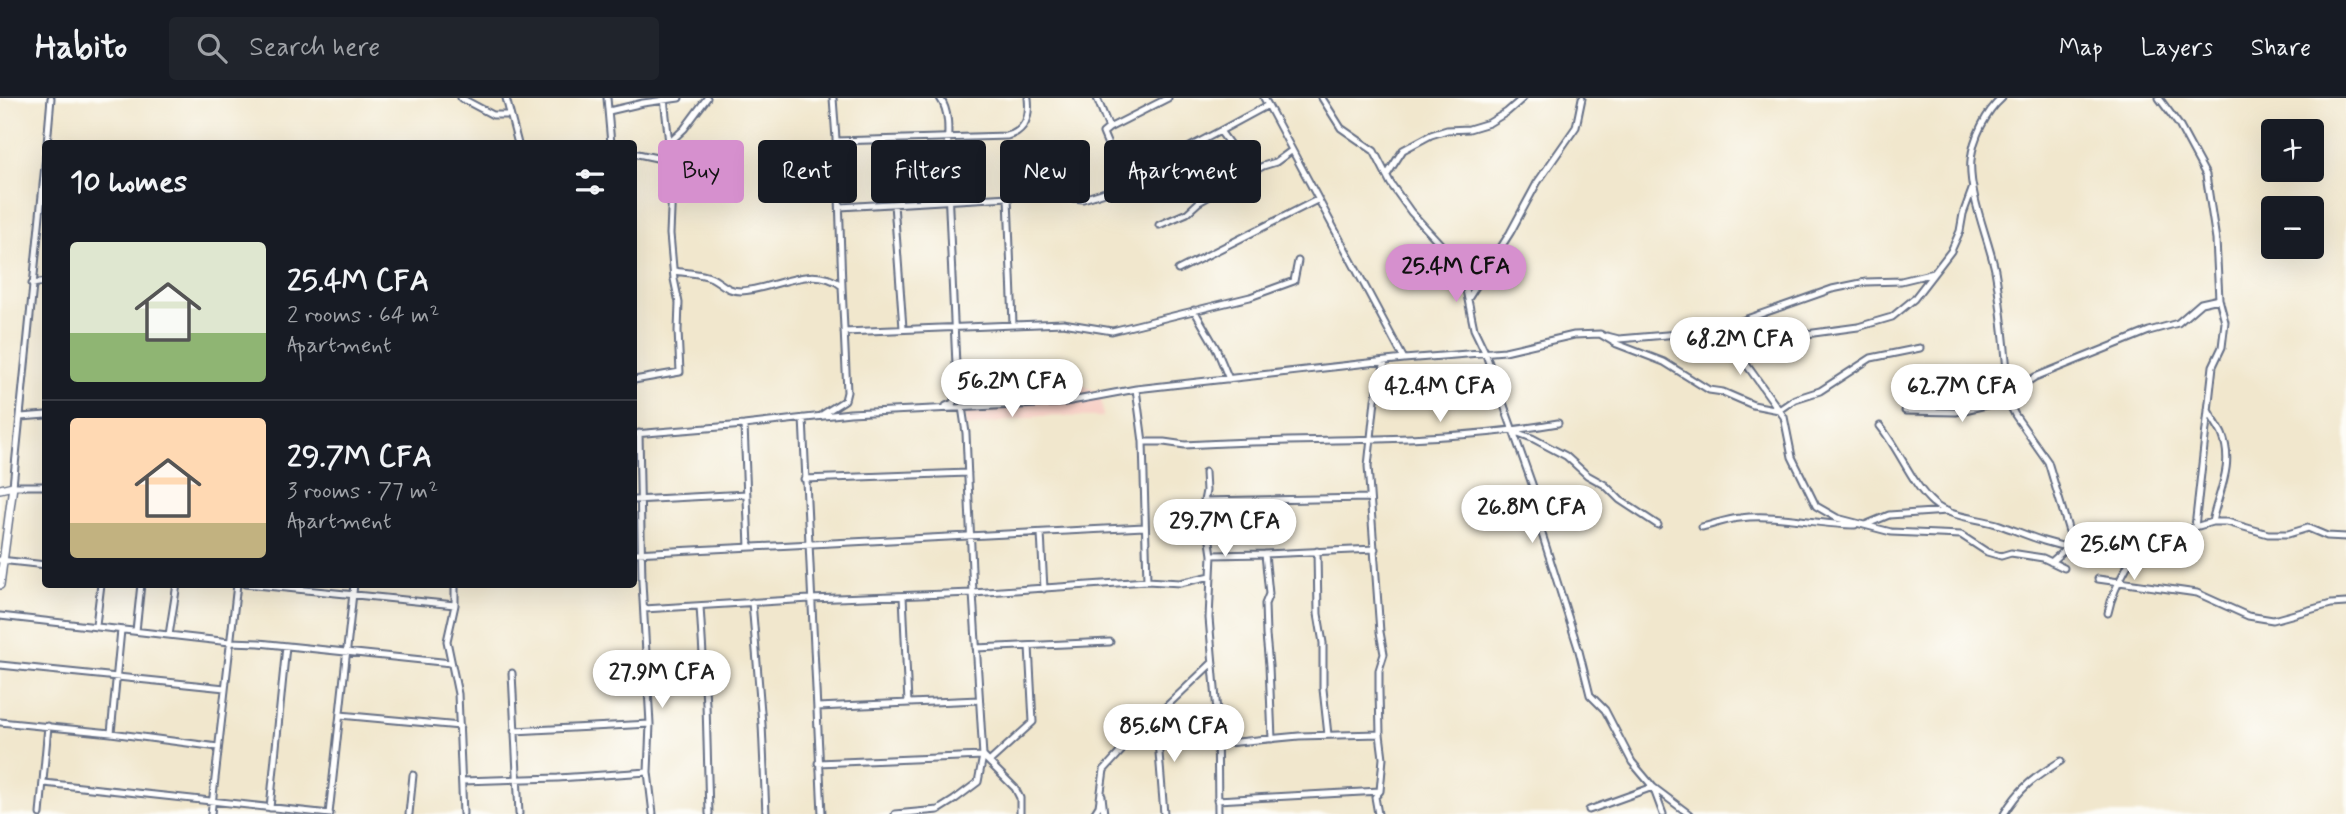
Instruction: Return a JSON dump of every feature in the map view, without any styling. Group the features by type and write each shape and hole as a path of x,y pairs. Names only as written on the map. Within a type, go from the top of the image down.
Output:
{"street":[{"path":"47,140 51,98"},
{"path":"461,98 494,115 510,115"},
{"path":"506,98 517,140"},
{"path":"607,98 611,140"},
{"path":"609,111 679,98"},
{"path":"672,140 707,98"},
{"path":"833,98 836,140"},
{"path":"940,98 946,115 947,140"},
{"path":"857,140 1007,136 1015,134 1024,126 1028,118 1028,98"},
{"path":"1097,98 1110,128"},
{"path":"1106,140 1103,133 1110,128 1168,98"},
{"path":"1264,98 1405,359"},
{"path":"1322,98 1341,128 1374,151 1391,184 1411,212 1456,261 1465,285 1474,329 1485,352 1537,498 1537,518 1590,695 1605,710 1632,762 1653,787 1689,814"},
{"path":"1387,174 1403,150 1431,135 1447,130 1469,129 1489,122 1507,112 1523,98"},
{"path":"1468,299 1510,233 1537,183 1576,127 1582,98"},
{"path":"2002,98 1991,108 1976,139 1971,158 1973,186 1994,267 2010,405 2048,462 2070,547 2077,558"},
{"path":"2159,98 2179,125 2206,175 2216,240 2219,299 2225,322 2222,347 2213,366 2195,527"},
{"path":"664,99 669,140"},
{"path":"1203,140 1268,105"},
{"path":"1220,131 1227,140"},
{"path":"1159,225 1187,213 1199,202 1292,151"},
{"path":"637,154 658,159"},
{"path":"637,433 820,416 1060,403 1136,389 1405,359 1505,351 1574,335 1600,334 1619,339 1714,331 1762,331 1799,335 1858,327 1892,317 1914,299 1951,251 1960,231 1973,186"},
{"path":"0,585 21,417 42,192"},
{"path":"1178,270 1317,200"},
{"path":"637,379 680,372 679,303 670,234 671,203"},
{"path":"820,416 845,400 847,392 840,203"},
{"path":"840,207 913,203"},
{"path":"940,408 953,403 957,387 950,203"},
{"path":"1008,203 1013,324"},
{"path":"894,204 903,328"},
{"path":"844,332 1063,323 1112,331 1250,296 1293,281 1298,261"},
{"path":"674,271 710,277 727,289 743,291 802,277 833,278 842,286"},
{"path":"1714,331 1832,289 1866,282 1901,281 1935,273"},
{"path":"32,284 42,283"},
{"path":"1905,411 1956,412 1995,403 2035,377 2148,331 2178,323 2201,303 2219,299"},
{"path":"1194,310 1216,348 1229,379"},
{"path":"1714,331 1731,343 1784,416 1792,457 1816,506 1837,518 1867,526 1891,532 1961,535 1994,554 2001,556 2011,553 2043,558 2064,568"},
{"path":"1600,334 1617,344 1664,362 1709,390 1723,392 1753,405 1779,410 1795,399 1821,391 1871,358 1920,348"},
{"path":"1378,814 1375,797 1380,791 1383,758 1379,670 1384,654 1369,498 1369,440 1375,400 1385,362"},
{"path":"1136,389 1143,442 1147,581"},
{"path":"895,814 938,810 954,800 978,782 983,756 966,433 962,407"},
{"path":"2208,410 2222,436 2227,457 2225,477 2211,522"},
{"path":"21,417 42,415"},
{"path":"803,418 822,814"},
{"path":"1143,442 1185,445 1432,438 1512,431 1558,423"},
{"path":"744,425 749,547"},
{"path":"1880,426 1893,441 1933,504 1947,511 2000,525 2051,544 2070,547"},
{"path":"1512,431 1566,456 1587,475 1605,485 1620,500 1658,525"},
{"path":"804,479 968,472"},
{"path":"1205,472 1205,501 1212,555 1209,618 1216,696 1219,814"},
{"path":"0,489 42,486"},
{"path":"637,500 747,494"},
{"path":"1205,501 1369,498"},
{"path":"1702,527 1740,518 1867,526 1889,515 1947,511"},
{"path":"2110,557 2137,545 2211,522 2227,522 2268,534 2288,534 2308,528 2327,536 2346,537"},
{"path":"653,814 648,772 650,724 644,609 637,553 1144,527"},
{"path":"1041,533 1044,589"},
{"path":"2108,612 2112,593 2137,545"},
{"path":"2051,562 2070,547"},
{"path":"1212,555 1375,549"},
{"path":"1318,551 1318,614 1323,643 1323,690 1328,735"},
{"path":"1265,554 1269,594 1265,604 1272,739"},
{"path":"2,560 42,565"},
{"path":"644,609 810,598 973,593 1147,581 1180,583 1210,576"},
{"path":"2098,579 2197,593 2248,616 2273,620 2331,604 2346,603"},
{"path":"96,625 101,588"},
{"path":"136,631 141,588"},
{"path":"169,635 176,588"},
{"path":"211,814 237,588"},
{"path":"284,588 455,605"},
{"path":"44,783 329,814 354,588"},
{"path":"455,588 455,605 447,640 458,694 463,814"},
{"path":"903,596 908,703"},
{"path":"752,602 766,814"},
{"path":"700,606 706,692 709,814"},
{"path":"0,616 451,663"},
{"path":"111,733 121,629"},
{"path":"976,648 1110,642"},
{"path":"270,808 286,646"},
{"path":"989,762 1033,722 1029,646"},
{"path":"1094,814 1099,806 1104,769 1212,663"},
{"path":"0,665 225,688"},
{"path":"512,673 519,814"},
{"path":"817,707 979,701"},
{"path":"340,715 460,726"},
{"path":"1156,716 1164,814"},
{"path":"0,722 218,747"},
{"path":"514,731 650,724"},
{"path":"40,814 48,726"},
{"path":"1217,744 1328,735 1380,734"},
{"path":"818,763 983,756 1015,788 1020,799 1020,814"},
{"path":"2004,814 2014,797 2029,781 2061,761"},
{"path":"462,781 648,772"},
{"path":"409,814 413,775"},
{"path":"1101,785 1104,814"},
{"path":"1589,810 1653,787"},
{"path":"1653,787 1663,814"},
{"path":"1217,800 1380,791"}],"shaded area":[{"path":"1023,374 1068,375 1101,396 1103,417 1041,416 966,427 960,387 981,378 1012,379"}]}
